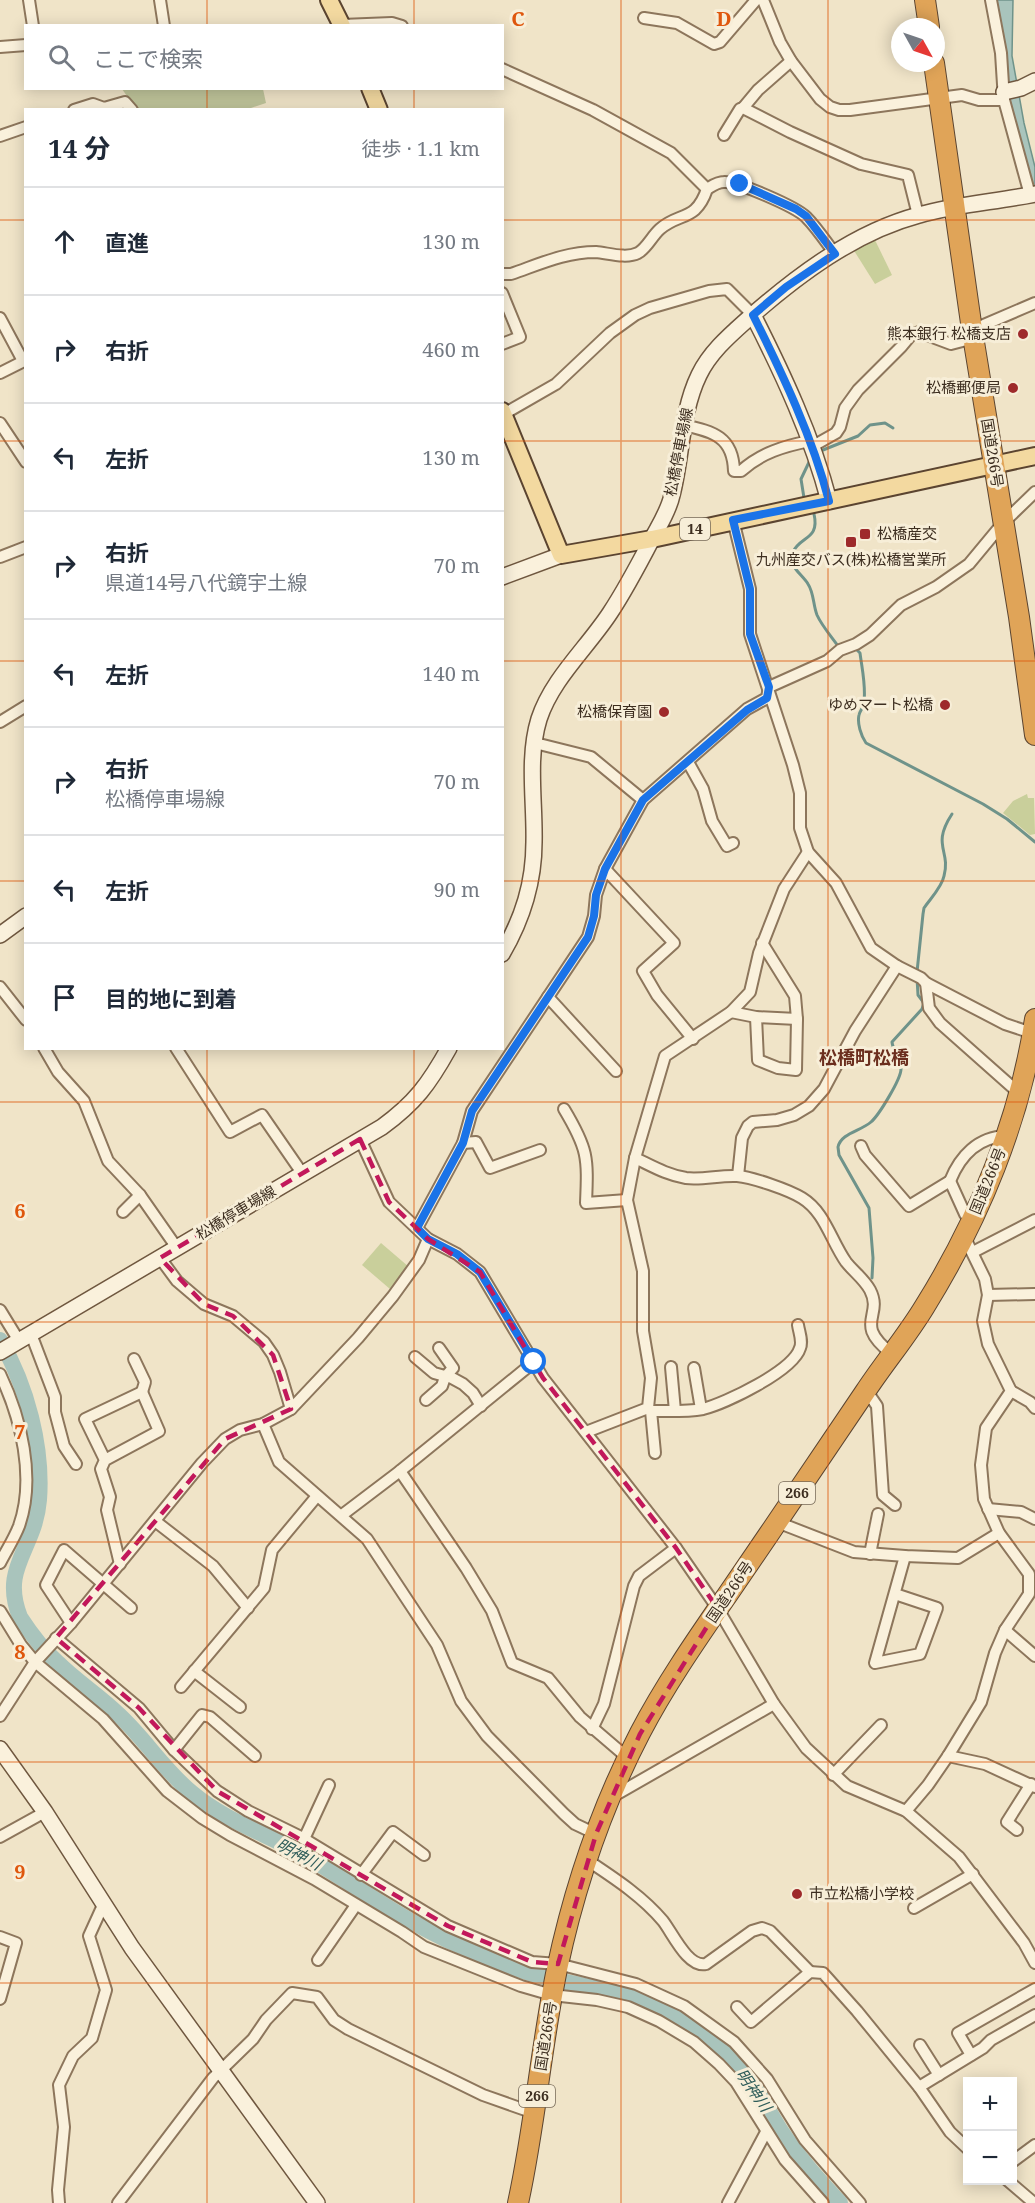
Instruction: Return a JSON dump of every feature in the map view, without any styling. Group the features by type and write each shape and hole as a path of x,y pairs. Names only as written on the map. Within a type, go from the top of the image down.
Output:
{"highway":[{"path":"926,0 928,18"},
{"name":"国道266号","path":"935,72 1035,735"},
{"name":"国道266号","path":"518,2203 555,1979 576,1894 596,1834 640,1734 679,1666 927,1304 969,1236 1020,1094 1034,1028"}],"main road":[{"path":"329,0 341,24"},
{"path":"371,90 378,108"},
{"name":"松橋停車場線","path":"504,950 519,923 532,880 534,842 532,786 539,720 549,695 612,611 672,498 690,398 698,376 708,359 721,343 786,287 835,254 877,230 918,215 956,206 1033,195"},
{"path":"753,315 813,449 829,501"},
{"path":"504,416 561,555 504,576"},
{"name":"14","path":"561,555 652,539 1035,456"},
{"path":"0,935 24,918"},
{"name":"松橋停車場線","path":"16,1343 381,1127 414,1101 426,1087 448,1050"},
{"path":"0,1749 45,1812 132,1948 316,2203"}],"street":[{"path":"29,0 33,24"},
{"path":"160,0 164,24"},
{"path":"644,18 677,23 714,44 720,42 756,0"},
{"path":"763,0 791,62 820,99 830,107 839,110 962,95 979,100 1014,91"},
{"path":"991,0 1001,53 1014,91 1033,195"},
{"path":"367,24 395,24"},
{"path":"0,47 24,45"},
{"path":"724,135 740,109 791,62"},
{"path":"504,70 593,110 671,153 707,189"},
{"path":"80,108 93,104 104,108 121,101 130,108"},
{"path":"743,108 861,164 908,175 918,215"},
{"path":"0,136 24,128"},
{"path":"504,274 511,274 570,254 637,254 663,227 692,213 705,199 707,189 725,181 796,209 806,216 835,254"},
{"path":"504,413 556,384 610,333 635,315 650,308 709,291 727,289 753,315"},
{"path":"504,298 520,337 504,343"},
{"path":"684,425 706,429 719,437 730,449 734,471 741,471 761,455 782,447 813,449 836,432 840,427 845,408 858,390 911,335 918,332 951,344 1035,303"},
{"path":"0,318 24,361 0,373"},
{"path":"0,423 24,459"},
{"path":"769,687 827,661 840,650 870,635 901,605 936,587 969,564 1003,523 1035,492"},
{"path":"733,520 750,589 750,634 769,687 800,794 800,828 808,852 836,883 871,948 897,966 1005,1024 1034,1028"},
{"path":"0,556 24,549"},
{"path":"417,1228 463,1143 472,1111 588,937 594,916 596,895 605,869 643,800 747,710 767,698 769,687"},
{"path":"0,722 24,707"},
{"path":"535,743 591,757 643,800"},
{"path":"688,762 704,789 712,821 727,846 733,843"},
{"path":"655,1453 649,1409 651,1378 644,1331 642,1270 627,1200 635,1158 665,1056 732,1012 750,992 762,943 784,889 808,852"},
{"path":"605,869 674,943 643,971 657,995 693,1038"},
{"path":"756,1017 758,1060 778,1068 796,1070 795,996 762,943"},
{"path":"738,1176 742,1138 748,1126 753,1122 777,1120 794,1115 809,1106 824,1089 855,1031 897,966"},
{"path":"920,978 929,1008 940,1023 1020,1094"},
{"path":"0,987 24,1017"},
{"path":"548,997 616,1071"},
{"path":"732,1012 756,1017 796,1019"},
{"path":"45,1050 58,1072 84,1101 108,1161 140,1195 177,1248"},
{"path":"177,1050 230,1132 262,1115 302,1173"},
{"path":"564,1109 585,1149 588,1165 586,1203 627,1200"},
{"path":"861,1146 865,1155 909,1206 950,1181 956,1166 987,1138 1006,1136"},
{"path":"360,1139 388,1202 428,1239 457,1254 480,1272 543,1378 676,1548 718,1609 774,1704 806,1748 847,1786 906,1811 960,1857 1024,1942 1035,1964"},
{"path":"463,1143 476,1142 490,1168 540,1150"},
{"path":"635,1158 671,1175 689,1178 738,1176 779,1188 802,1198 823,1219 838,1250 871,1291 873,1303 870,1323 873,1336 892,1353"},
{"path":"950,1181 965,1214 969,1236 985,1279 988,1295 982,1321 988,1344 1011,1391 1033,1403"},
{"path":"123,1212 140,1195"},
{"path":"969,1236 1035,1220"},
{"path":"0,1716 36,1661 71,1623 225,1439 240,1430 263,1424 291,1409 372,1321 419,1260 428,1239"},
{"path":"160,1258 177,1281 204,1304 233,1316 264,1342 273,1355 280,1372 291,1409"},
{"path":"988,1295 1035,1294"},
{"path":"0,1310 16,1343 56,1397 55,1412 64,1446 76,1464"},
{"path":"586,1432 649,1409 675,1411 701,1409 723,1402 774,1375 797,1356 802,1345 798,1325"},
{"path":"426,1400 442,1386 445,1377 453,1368 439,1348"},
{"path":"415,1357 434,1373 463,1384 481,1406"},
{"path":"120,1564 107,1510 110,1497 101,1469 105,1460 159,1431 142,1392 145,1382 134,1359"},
{"path":"342,1515 534,1362"},
{"path":"671,1367 675,1411"},
{"path":"694,1368 701,1409"},
{"path":"0,1374 21,1434 26,1471 25,1500 19,1526 0,1563"},
{"path":"866,1390 877,1406 883,1495 895,1505"},
{"path":"906,1811 948,1756 981,1702 995,1653 1005,1630 1033,1593 1029,1574 999,1533 984,1499 981,1465 986,1428 1011,1391"},
{"path":"105,1460 85,1419 142,1392"},
{"path":"263,1424 279,1462 367,1539 437,1645 461,1701 487,1736 575,1824 596,1834"},
{"path":"400,1471 466,1568 492,1611 512,1663 548,1678 580,1717 629,1759"},
{"path":"181,1687 264,1588 272,1550 317,1496"},
{"path":"988,1509 1021,1512 1035,1519"},
{"path":"870,1554 878,1514"},
{"path":"155,1521 213,1566 248,1608"},
{"path":"777,1522 854,1552 905,1556 958,1558 999,1533"},
{"path":"592,1729 604,1704 634,1586 639,1576 676,1548"},
{"path":"71,1623 46,1585 64,1550 131,1608"},
{"path":"895,1594 937,1608 920,1654 875,1663 905,1556"},
{"path":"0,1611 21,1645 36,1661 103,1719 167,1791 202,1818 230,1835 314,1879 424,1947 521,1986 555,1979 636,1984 684,2006 734,2042 767,2079 805,2140 860,2203"},
{"path":"1005,1630 1035,1656"},
{"path":"53,1641 139,1708 174,1750 217,1791 249,1811 304,1839 448,1926 532,1962 555,1979 597,2000 628,2007 660,2021 694,2042 736,2082 785,2160 823,2203"},
{"path":"194,1671 240,1707"},
{"path":"612,1798 774,1704"},
{"path":"174,1750 202,1715 210,1717 255,1756"},
{"path":"833,1775 881,1725"},
{"path":"948,1756 986,1764 1033,1785 1007,1822 1017,1830"},
{"path":"304,1839 329,1785"},
{"path":"0,1837 45,1812"},
{"path":"361,1875 393,1832 424,1855"},
{"path":"587,1860 639,1897 662,1920 692,1962 700,1965 706,1964 752,1931 762,1928 770,1931 810,1972 823,1973 836,1986 918,2087 950,2132 963,2144"},
{"path":"914,1908 972,1874"},
{"path":"59,2203 58,2190 64,2127 59,2085 73,2056 92,2038 106,1990 89,1936 104,1904"},
{"path":"318,1960 356,1905"},
{"path":"0,1937 16,1943 0,1999"},
{"path":"737,2007 751,2022 810,1972"},
{"path":"971,2055 958,2033 1035,1989"},
{"path":"118,2203 220,2070 253,2039 266,2020 292,1993 317,1997 334,2020 404,2058 483,2095 534,2113"},
{"path":"918,2087 1035,2015"},
{"path":"920,2045 939,2075"},
{"path":"728,2203 766,2132"},
{"path":"1017,2158 1035,2145"},
{"path":"1012,2185 1034,2203"}],"highlighted area":[{"path":"360,1139 389,1202 428,1239 480,1272 543,1378 676,1548 718,1609 640,1734 596,1834 558,1964 532,1962 448,1926 217,1791 139,1708 56,1638 225,1439 291,1409 273,1355 233,1316 204,1304 160,1258"}],"green space":[{"path":"123,90 263,90 266,103 251,108 135,108"},
{"path":"874,238 892,275 875,284 853,249"},
{"path":"1027,794 1028,798 1034,798 1035,834 1030,835 1003,813 1013,801"},
{"path":"381,1243 409,1267 390,1289 362,1265"}],"water":[{"path":"996,0 1013,0 1012,56 1024,123 1035,167 1035,197 1008,95 1007,59"}],"waterway":[{"path":"818,452 858,436 870,425 885,423 893,428"},
{"path":"804,498 801,479 811,458"},
{"path":"814,514 814,529 796,547 792,562 810,588 819,619 841,647"},
{"path":"856,649 860,653 864,677 864,704 859,722 866,743 983,804 1007,819 1035,842"},
{"path":"917,972 924,908 943,880 945,860 942,841 946,825 952,814"},
{"path":"872,1278 873,1258 869,1208 839,1155 838,1147 843,1138 875,1118 897,1081 901,1065 892,1042 922,1009 924,1003 918,995 917,978"},
{"name":"明神川","path":"0,1340 18,1377 31,1417 36,1438 40,1480 36,1517 16,1571 15,1600 20,1617 47,1653 119,1715 163,1765 192,1793 236,1822 299,1852 393,1911 454,1944 526,1972 629,1997 666,2012 700,2032 722,2049 741,2069 794,2150 840,2203"}],"place":[{"name":"熊本銀行 松橋支店","path":"1023,334"},
{"name":"松橋郵便局","path":"1013,388"},
{"name":"松橋産交","path":"865,534"},
{"name":"九州産交バス(株)松橋営業所","path":"851,542"},
{"name":"ゆめマート松橋","path":"945,705"},
{"name":"松橋保育園","path":"664,712"},
{"name":"市立松橋小学校","path":"797,1894"}],"district":[{"name":"松橋町松橋","path":"864,1058"}],"route":[{"path":"534,1362 480,1272 457,1254 428,1239 417,1228 463,1143 472,1111 588,937 594,916 596,895 605,869 643,800 715,736 747,710 767,698 769,687 750,634 750,589 733,520 829,501 813,446 753,315 786,287 835,254 806,216 796,209 740,184"}]}
